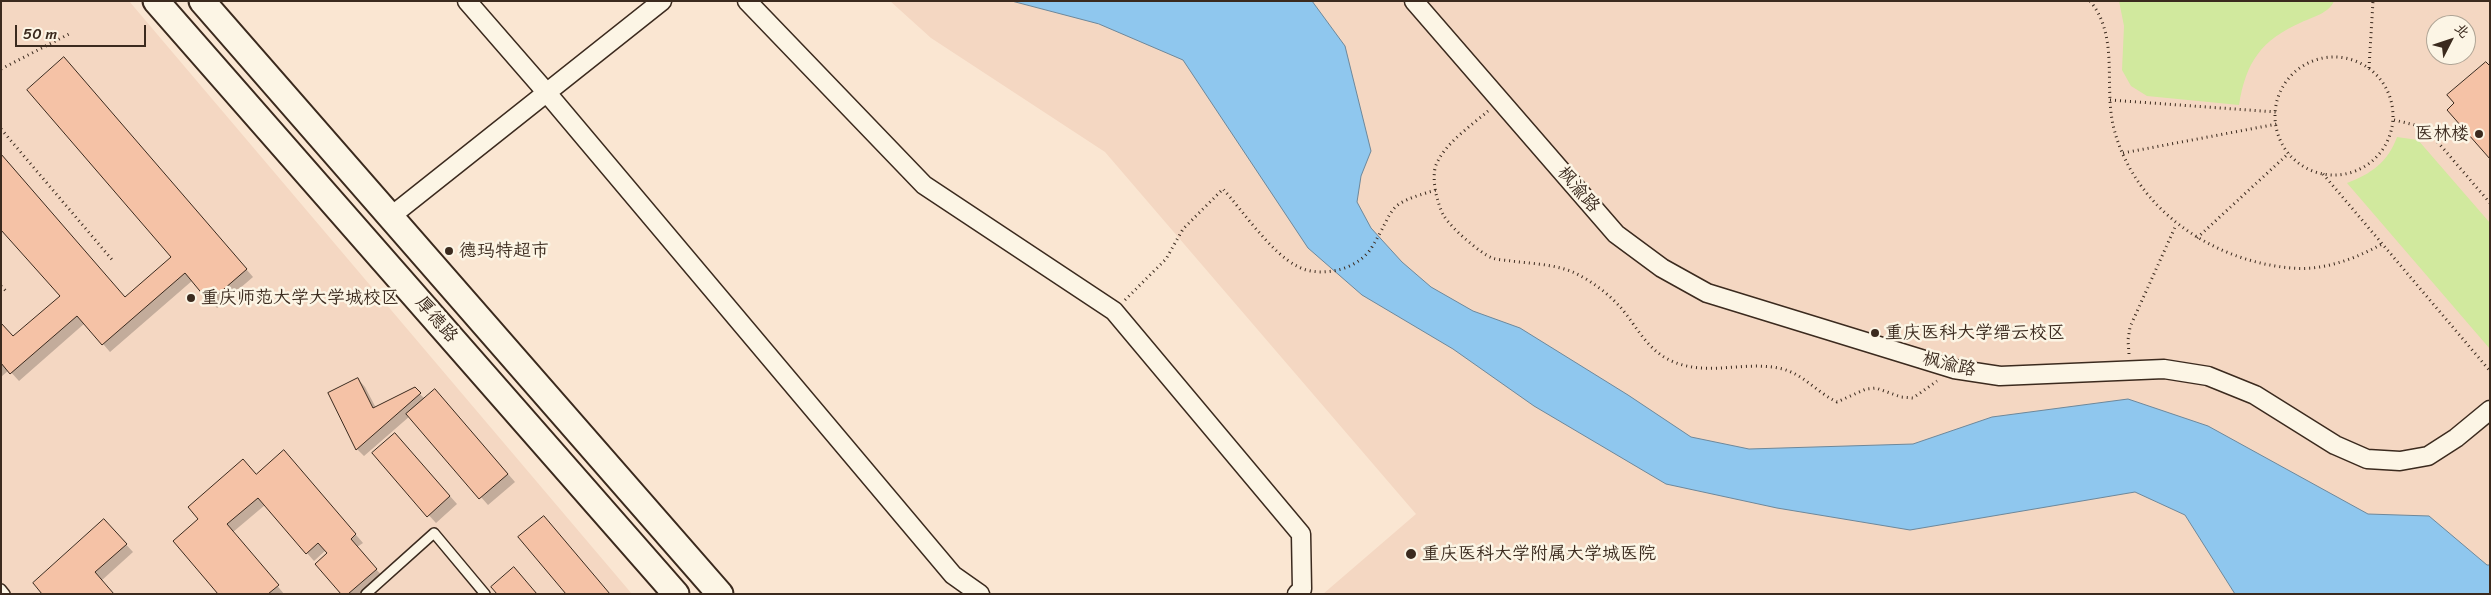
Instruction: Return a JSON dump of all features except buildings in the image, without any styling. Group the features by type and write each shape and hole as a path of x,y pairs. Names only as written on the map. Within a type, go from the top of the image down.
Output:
{"main road":[{"name":"厚德路","path":"156,1 676,594"},
{"name":"厚德路","path":"202,1 720,594"}],"street":[{"path":"466,1 547,93 954,575 980,594"},
{"path":"390,217 662,1"},
{"path":"747,1 924,185 1114,311 1301,534 1302,589 1296,594"},
{"name":"枫渝路","path":"1414,1 1616,234 1662,268 1707,292 1954,369 2000,376 2164,369 2208,376 2255,395 2335,445 2367,459 2400,461 2428,456 2456,438 2490,410"}],"lane":[{"path":"366,594 434,533 485,594"},
{"path":"1,590 5,594"}],"path":[{"path":"2090,1 2097,10 2104,29 2110,57 2110,100 2114,130 2123,153 2146,193 2176,225 2197,238 2236,255 2292,268 2312,267 2350,259 2382,244"},
{"path":"2369,68 2373,1"},
{"path":"1,68 70,34"},
{"path":"2332,57 2351,59 2369,68 2383,82 2392,101 2394,120 2389,140 2378,157 2362,169 2348,173 2322,174 2303,166 2289,153 2279,136 2276,124 2278,100 2285,83 2298,69 2314,60 2332,57"},
{"path":"1500,100 1448,147 1436,166 1436,190 1444,216 1463,236 1493,258 1565,268 1585,278 1621,308 1648,344 1664,357 1684,366 1710,370 1766,366 1782,369 1799,375 1827,397 1837,402 1866,389 1876,388 1900,397 1913,398 1954,369"},
{"path":"2110,100 2276,112"},
{"path":"2394,120 2415,125 2430,132 2490,202"},
{"path":"2123,153 2276,124"},
{"path":"1,129 114,262"},
{"path":"2197,238 2289,153"},
{"path":"2322,174 2490,371"},
{"path":"1114,311 1166,259 1183,228 1223,189 1279,253 1297,267 1328,272 1346,268 1359,261 1371,249 1380,229 1396,204 1436,190"},
{"path":"2130,370 2128,340 2130,327 2176,225"},
{"path":"1,286 6,292"}],"shaded area":[{"name":"重庆师范大学大学城校区","path":"1,1 129,1 632,594 1,594"},
{"name":"重庆医科大学缙云校区","path":"890,1 2490,1 2490,594 1323,594 1416,514 1105,152 931,38"}],"green space":[{"path":"2119,1 2334,1 2325,12 2288,29 2266,45 2258,54 2246,76 2239,105 2147,96 2131,86 2122,70 2124,26"},
{"path":"2397,137 2418,140 2490,223 2490,349 2347,183 2364,176 2378,166 2389,153"}],"water":[{"path":"1012,1 1312,1 1345,46 1371,151 1361,176 1357,202 1371,228 1402,262 1431,287 1473,311 1520,328 1628,395 1691,437 1749,449 1913,444 1992,417 2128,399 2208,426 2368,514 2429,516 2487,565 2490,565 2490,594 2235,594 2185,515 2135,492 1910,530 1777,508 1666,484 1534,406 1453,349 1362,295 1308,248 1183,60 1099,24"}],"place":[{"name":"医林楼","path":"2479,134"},
{"name":"德玛特超市","path":"449,251"},
{"name":"重庆师范大学大学城校区","path":"191,298"},
{"name":"重庆医科大学缙云校区","path":"1875,333"},
{"name":"重庆医科大学附属大学城医院","path":"1411,554"}]}
